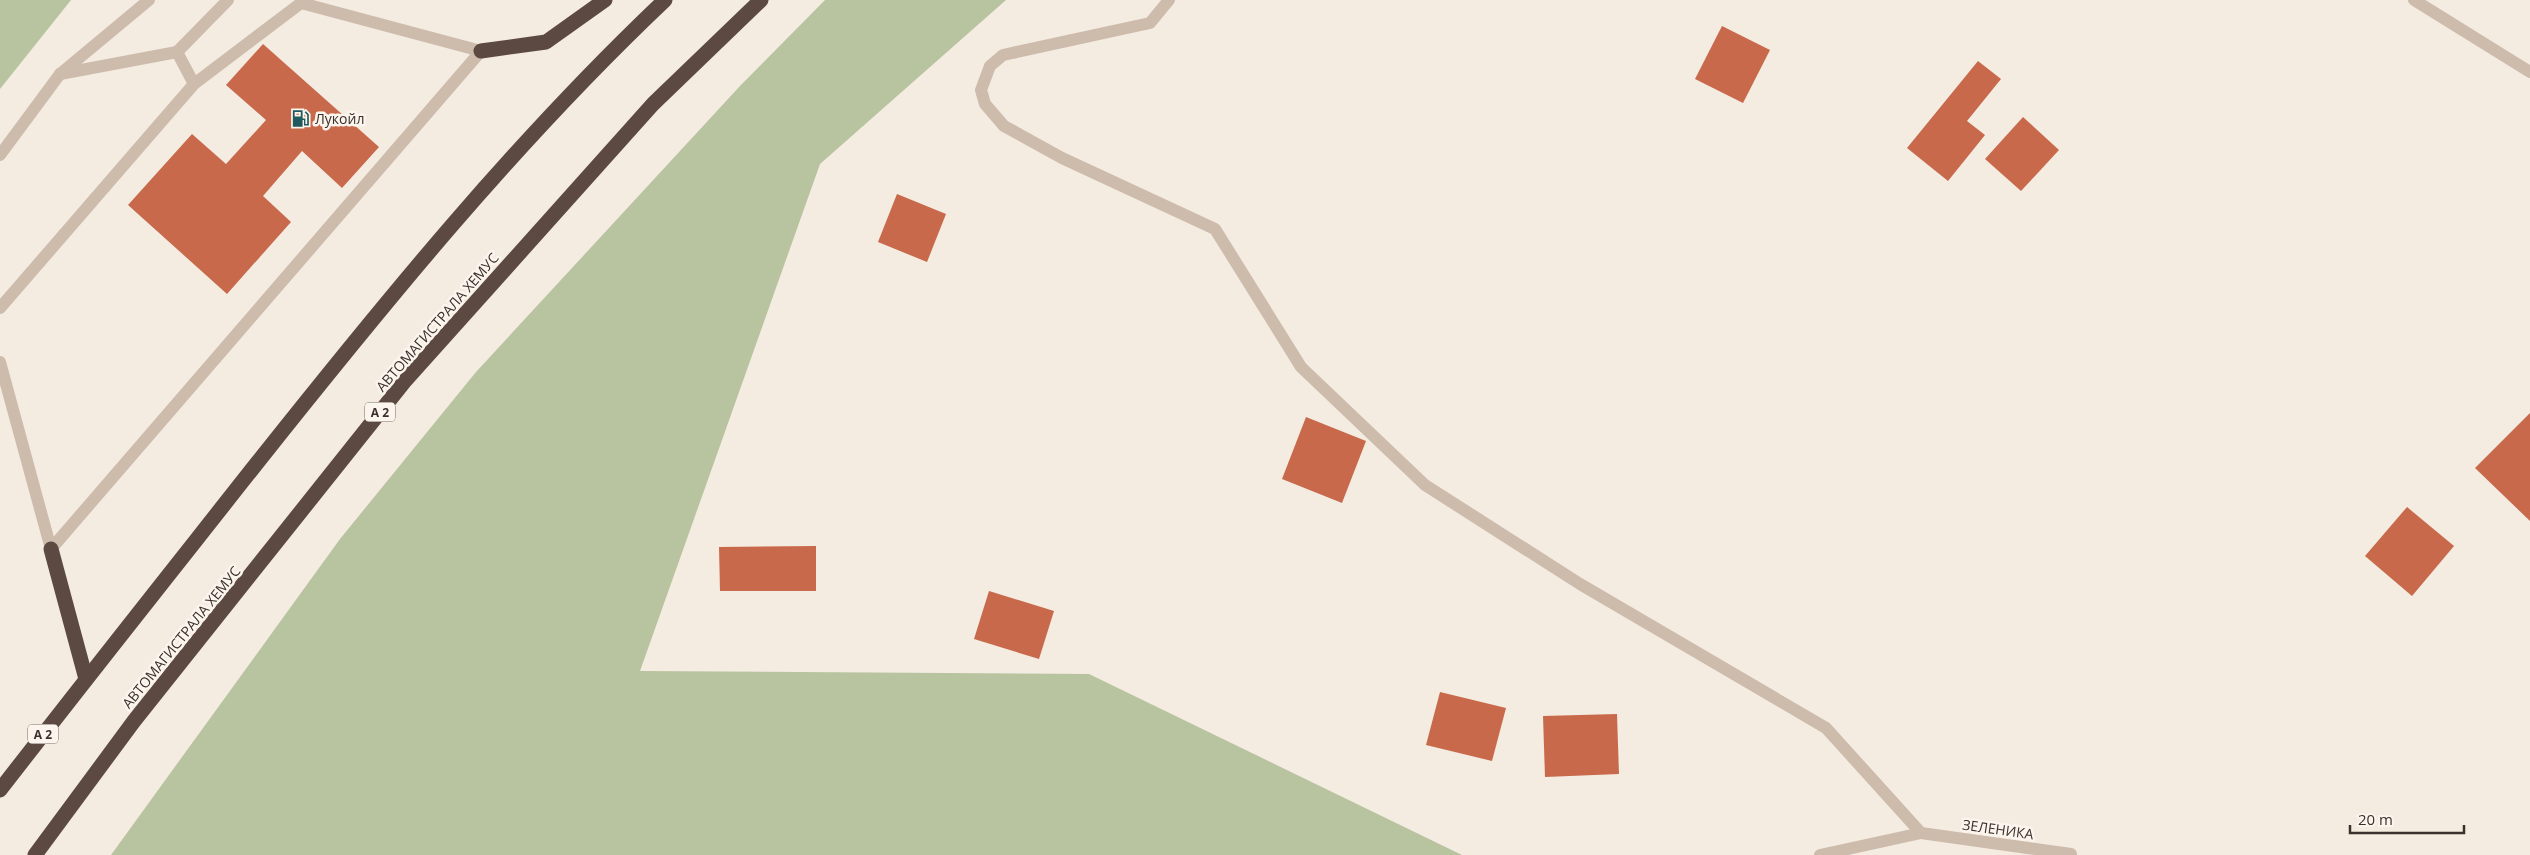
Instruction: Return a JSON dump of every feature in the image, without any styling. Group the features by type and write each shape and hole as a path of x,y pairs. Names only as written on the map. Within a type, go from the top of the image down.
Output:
{"highway":[{"path":"481,51 546,42 605,0"},
{"name":"A 2","path":"0,790 354,341 465,208 606,56 665,0"},
{"name":"АВТОМАГИСТРАЛА ХЕМУС","path":"35,855 134,721 404,382 653,104 761,0"},
{"path":"51,549 86,679"}],"street":[{"path":"0,155 60,74 149,0"},
{"path":"60,74 176,52 228,0"},
{"path":"1169,0 1150,23 1004,56 990,66 981,90 985,104 1004,126 1062,158 1215,229 1301,367 1425,485 1580,584 1826,728 1922,833"},
{"path":"2414,0 2530,72"},
{"path":"0,308 194,84 301,3 481,51 51,549"},
{"path":"176,52 194,84"},
{"path":"0,362 51,549"},
{"path":"1820,855 1922,833"},
{"name":"ЗЕЛЕНИКА","path":"1922,833 2071,854"}],"green space":[{"path":"0,0 71,0 0,89"},
{"path":"825,0 1006,0 820,164 640,671 1089,674 1462,855 111,855 340,539 476,372 740,86"}],"building":[{"path":"1722,26 1770,50 1743,103 1695,79"},
{"path":"263,44 379,147 342,188 302,151 263,196 291,222 227,294 128,205 192,134 226,164 266,120 226,85"},
{"path":"1978,61 2001,79 1967,121 1985,135 1948,181 1907,148"},
{"path":"2023,117 2059,150 2021,191 1985,159"},
{"path":"897,194 946,214 927,262 878,242"},
{"path":"2530,413 2530,521 2475,468"},
{"path":"1306,417 1366,441 1342,503 1282,479"},
{"path":"2407,507 2454,546 2412,596 2365,556"},
{"path":"816,546 816,591 720,591 719,547"},
{"path":"989,591 1054,611 1039,659 974,639"},
{"path":"1440,692 1506,708 1492,761 1426,745"},
{"path":"1617,714 1619,774 1545,777 1543,716"}],"place":[{"name":"Лукойл","path":"301,118"}]}
